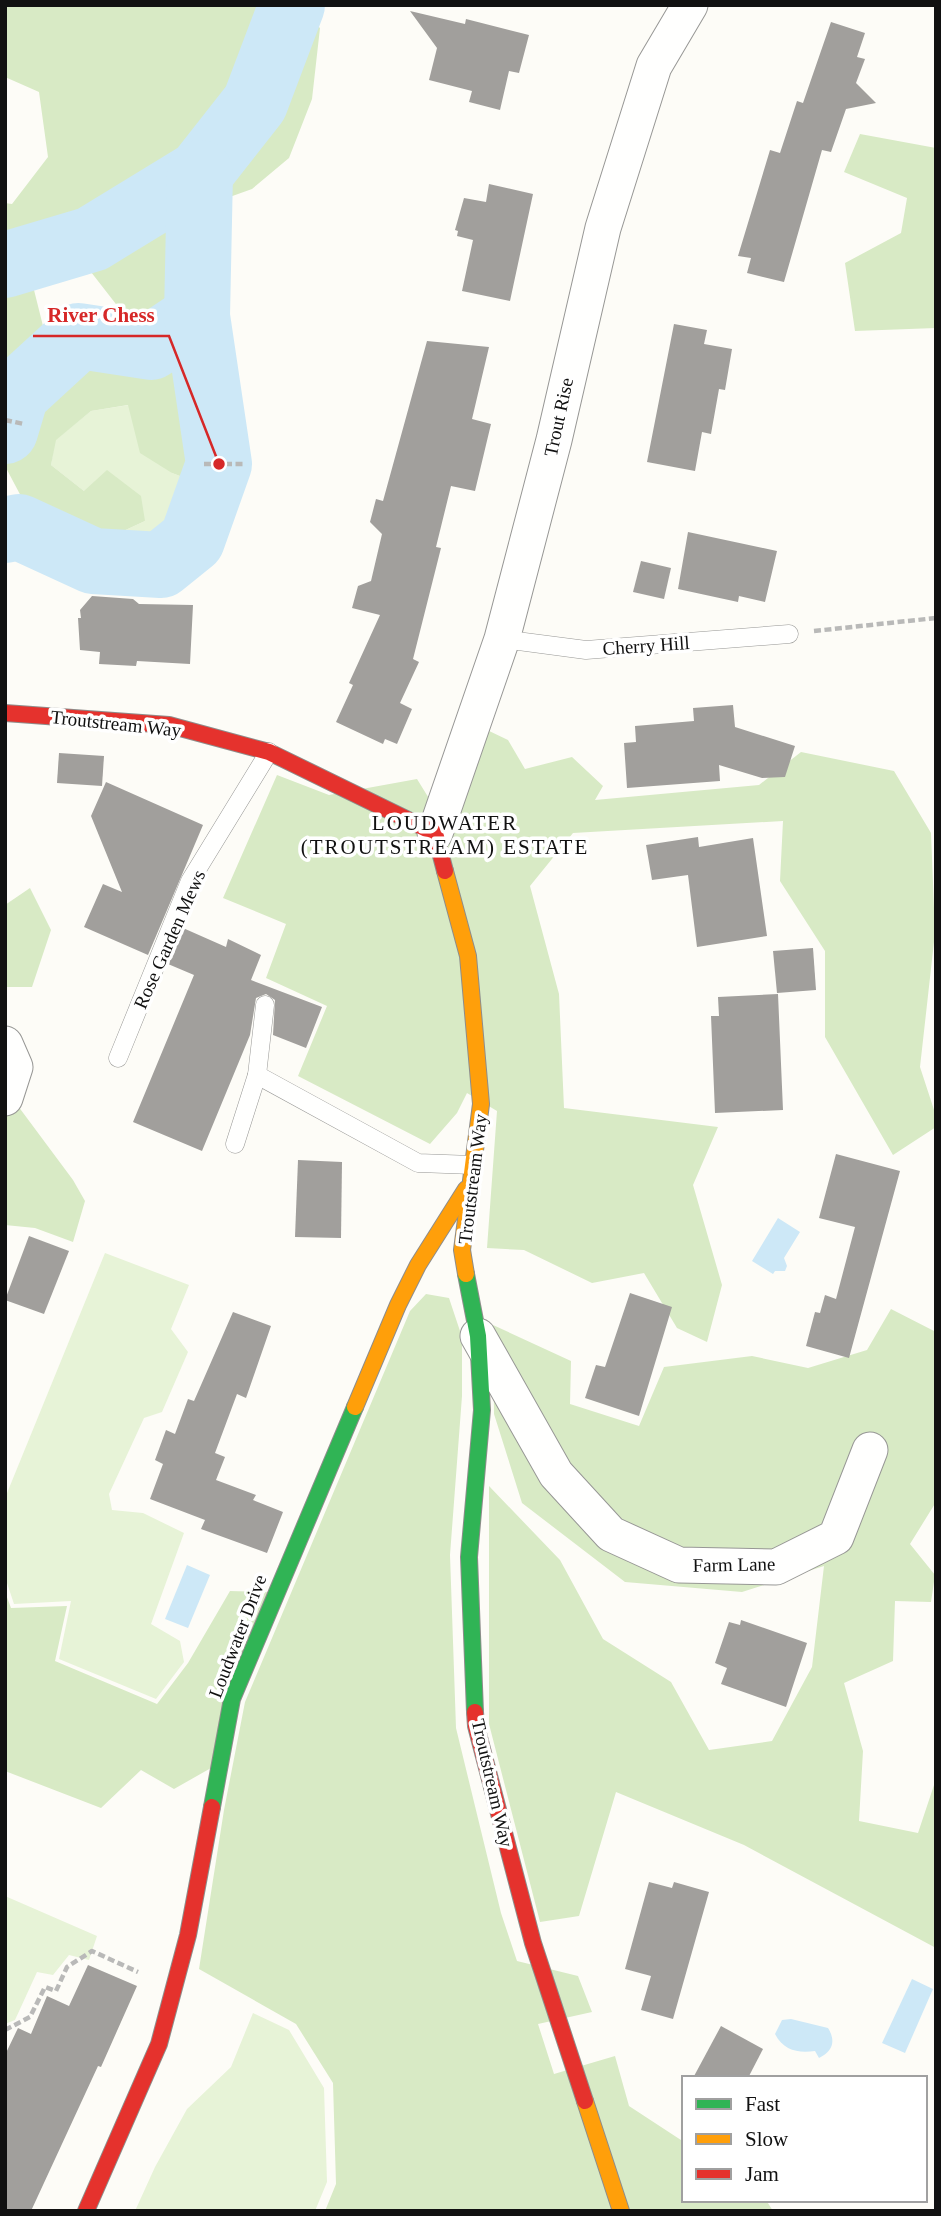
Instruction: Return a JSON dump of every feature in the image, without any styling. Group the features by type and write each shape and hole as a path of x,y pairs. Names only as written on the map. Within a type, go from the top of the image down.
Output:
{"street":[{"name":"Trout Rise","path":"435,833 502,639 554,440 603,228 654,66 690,5"},
{"name":"Troutstream Way","path":"5,713 169,725 269,752 435,833 468,956 481,1104 462,1250 478,1336 482,1410 469,1557 476,1726 533,1943 621,2211"},
{"path":"5,1044 15,1067 5,1098"},
{"name":"Loudwater Drive","path":"86,2211 159,2044 188,1935 232,1699 398,1305 418,1265 472,1173"},
{"name":"Farm Lane","path":"478,1336 555,1474 611,1534 679,1565 776,1567 836,1536 870,1450"}],"lane":[{"name":"Cherry Hill","path":"502,639 586,650 789,634"},
{"name":"Rose Garden Mews","path":"118,1058 190,881 269,752"},
{"path":"235,1144 257,1075 265,1005"},
{"path":"257,1075 418,1163 472,1173"}],"path":[{"path":"5,420 24,424"},
{"path":"204,464 246,464"},
{"path":"789,634 936,618"},
{"path":"5,2030 30,2017 45,1987 55,1991 67,1967 92,1951 174,1989"}],"green space":[{"path":"5,5 295,5 320,28 312,99 289,158 252,189 185,213 183,306 126,317 91,272 33,286 48,346 5,385 5,203 12,204 48,157 39,92 5,77"},
{"path":"860,134 936,148 936,328 855,331 845,263 901,233 907,198 844,172"},
{"path":"188,352 203,412 196,482 172,473 140,453 128,405 91,411 56,440 51,465 84,491 107,470 141,496 145,521 91,546 32,517 5,466 29,402 69,361 101,356 159,364"},
{"path":"129,405 172,473 196,482 179,527 158,548 91,546 145,521 84,491 51,465 55,440 91,411"},
{"path":"485,729 508,740 525,769 572,757 603,786 595,800 759,785 801,752 894,771 931,833 935,933 920,1067 936,1116 936,1127 893,1155 825,1037 825,951 780,881 783,821 573,833 530,886 559,994 564,1108 718,1127 693,1185 722,1285 707,1342 677,1328 644,1273 592,1283 524,1250 487,1248 497,1111 467,1093 457,1113 430,1144 298,1076 327,1006 266,978 286,924 223,898 277,775 329,795 417,779 451,834"},
{"path":"30,888 51,930 32,987 5,987 5,905"},
{"path":"5,1099 18,1106 73,1180 85,1201 73,1242 35,1228 5,1225"},
{"path":"105,1253 189,1285 171,1329 188,1352 162,1412 144,1418 109,1494 112,1510 143,1513 184,1533 151,1624 180,1641 184,1662 156,1699 59,1659 71,1601 14,1604 5,1577 5,1498"},
{"path":"426,1294 449,1298 462,1337 462,1396 450,1555 456,1728 501,1913 517,1961 578,1976 592,2012 538,2024 554,2074 615,2056 629,2106 682,2141 682,2202 767,2202 773,2211 325,2211 336,2184 333,2083 296,2024 199,1969 224,1810 245,1702 410,1311"},
{"path":"891,1309 936,1332 936,1502 910,1544 935,1575 931,1602 895,1601 893,1661 844,1683 863,1751 859,1821 918,1833 936,1779 936,1948 744,1845 616,1792 579,1916 540,1922 489,1724 489,1486 560,1560 603,1639 671,1682 709,1750 772,1741 812,1667 824,1566 742,1592 625,1582 522,1503 494,1414 493,1325 571,1361 570,1404 639,1426 664,1367 752,1356 808,1368 867,1350"},
{"path":"230,1591 271,1592 211,1768 174,1789 141,1770 101,1808 5,1771 5,1592 11,1608 67,1606 55,1661 157,1704 188,1663"},
{"path":"5,1896 97,1936 89,1960 69,1955 53,1975 37,1972 15,2020 5,2024"},
{"path":"253,2013 289,2030 324,2088 327,2182 315,2211 135,2211 155,2167 187,2109 231,2067"}],"water":[{"path":"778,1218 800,1232 784,1258 787,1266 785,1271 775,1271 773,1274 752,1261"},
{"path":"187,1565 210,1575 188,1628 165,1619"},
{"path":"912,1979 933,1989 905,2053 882,2043"},
{"path":"791,2019 828,2028 832,2045 827,2052 819,2058 815,2051 797,2051 783,2044 775,2034 782,2020"}],"building":[{"path":"410,11 465,24 466,19 529,35 519,73 509,71 500,110 469,102 472,91 429,80 437,48"},
{"path":"831,22 865,33 857,57 865,59 856,83 876,103 846,109 831,152 822,150 784,282 747,273 751,258 738,256 770,150 780,153 797,101 803,103"},
{"path":"489,184 533,194 510,301 462,291 473,240 457,236 458,231 455,230 464,198 486,202"},
{"path":"674,324 707,330 704,344 732,349 725,390 719,389 711,434 702,432 695,471 647,462"},
{"path":"427,341 489,347 472,419 491,424 475,491 451,486 436,547 441,548 413,659 419,662 400,703 412,709 397,744 385,739 383,744 336,722 353,685 349,683 380,615 352,608 358,586 371,581 382,534 370,522 376,499 383,501"},
{"path":"688,532 777,551 765,602 739,596 738,602 678,589"},
{"path":"641,561 671,568 664,599 633,592"},
{"path":"92,596 133,599 139,604 193,605 190,664 137,661 136,666 99,664 100,652 80,650 78,618 81,618 80,610"},
{"path":"733,705 735,727 795,746 785,777 762,778 719,765 720,781 627,788 624,743 636,742 635,726 694,721 693,708"},
{"path":"59,753 104,756 102,786 57,783"},
{"path":"106,782 203,825 148,955 84,927 103,884 122,892 91,816"},
{"path":"698,837 699,847 753,838 767,936 697,947 688,875 652,880 646,845"},
{"path":"183,928 226,947 228,939 261,955 251,980 322,1007 306,1048 273,1035 275,1000 266,994 256,998 250,1035 202,1151 133,1122 194,975 168,964"},
{"path":"813,948 816,990 777,993 773,951"},
{"path":"778,994 783,1110 715,1113 711,1016 719,1016 718,997"},
{"path":"836,1154 900,1171 849,1358 806,1346 815,1312 820,1313 825,1295 836,1299 855,1227 819,1218"},
{"path":"298,1160 342,1162 341,1238 295,1237"},
{"path":"29,1236 69,1251 44,1314 5,1300"},
{"path":"630,1293 672,1307 639,1416 585,1398 596,1365 605,1367"},
{"path":"233,1312 271,1326 246,1398 237,1394 215,1453 225,1457 216,1480 256,1495 253,1500 283,1512 267,1553 201,1529 205,1520 150,1499 163,1464 155,1460 166,1430 175,1434 188,1399 194,1401"},
{"path":"741,1620 807,1643 786,1707 721,1684 727,1668 715,1663 729,1622 740,1625"},
{"path":"649,1882 672,1888 674,1882 709,1892 673,2019 641,2010 651,1976 625,1969"},
{"path":"88,1965 137,1986 31,2211 5,2211 5,2055 18,2028 31,2034 47,1996 69,2006"},
{"path":"721,2026 763,2049 749,2076 694,2076"}],"waterway":[{"path":"5,265 92,239 200,173 255,103 292,5"},
{"path":"5,530 19,527 93,561 161,565 192,540 219,464 197,316 200,173"},
{"path":"5,431 16,394 79,336 151,347 197,316"}],"traffic: fast":[{"path":"466,1274 478,1336 482,1410 469,1557 475,1712"},
{"path":"212,1807 232,1699 355,1407"}],"traffic: slow":[{"path":"445,871 468,956 481,1104 462,1250 466,1274"},
{"path":"355,1407 418,1265 466,1189"},
{"path":"585,2101 621,2211"}],"traffic: jam":[{"path":"5,713 169,725 269,752 435,833 445,871"},
{"path":"475,1712 476,1726 533,1943 585,2101"},
{"path":"86,2211 159,2044 188,1935 212,1807"}],"place":[{"name":"River Chess","path":"219,464"}],"district":[{"name":"LOUDWATER (TROUTSTREAM) ESTATE","path":"445,835"}]}
